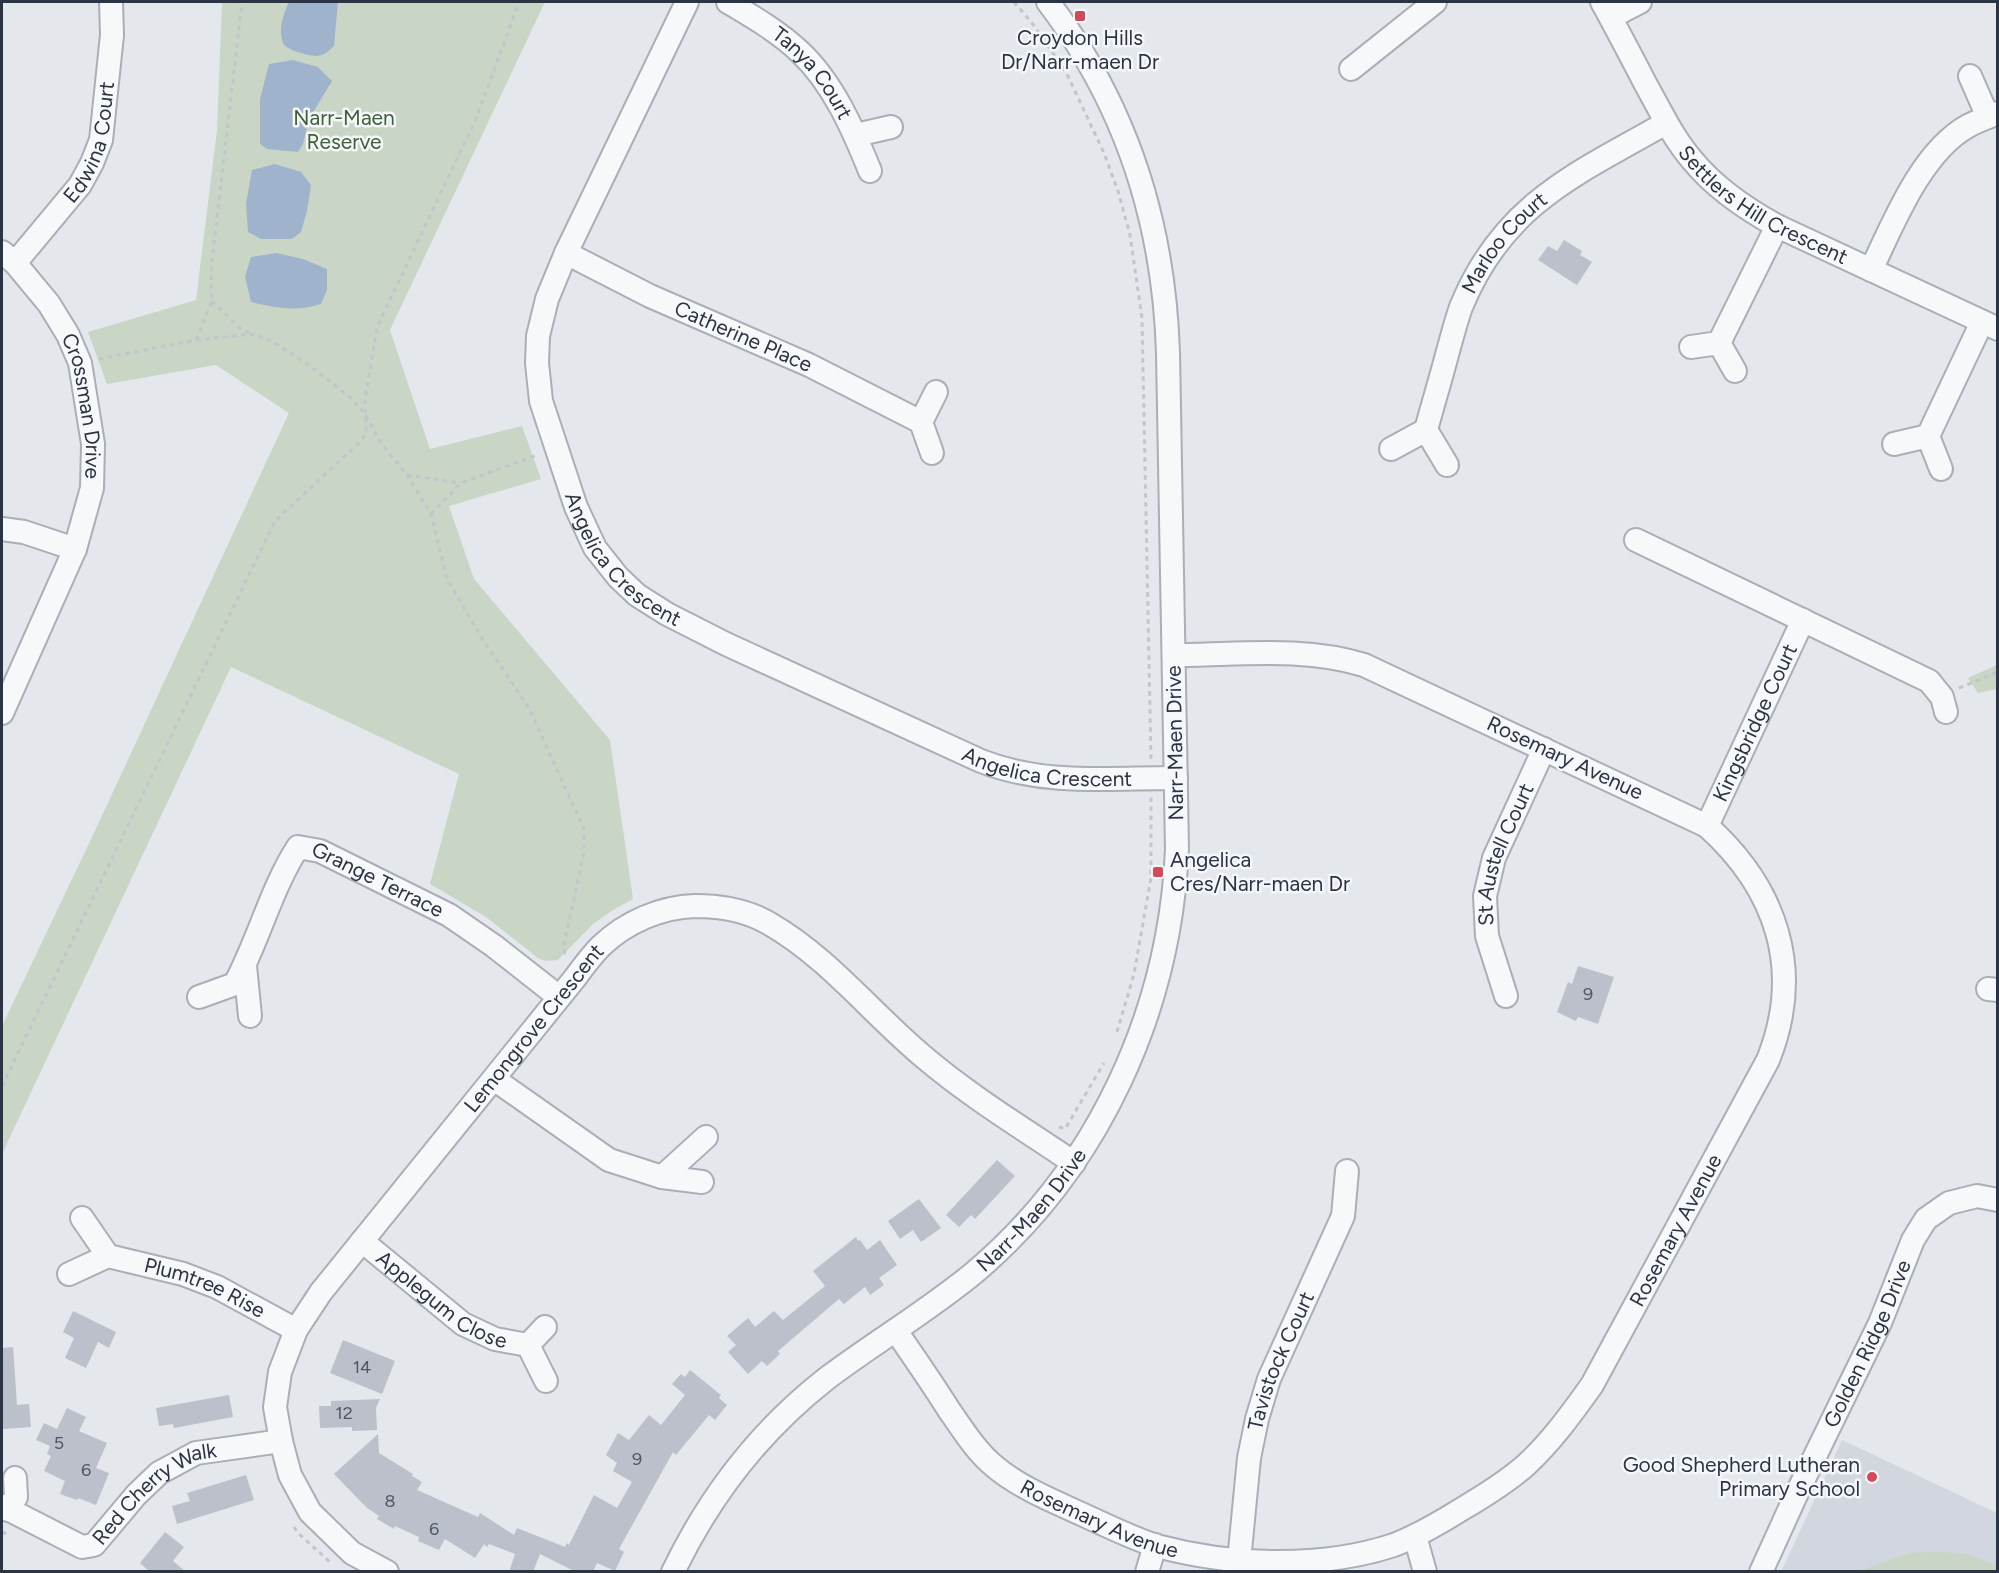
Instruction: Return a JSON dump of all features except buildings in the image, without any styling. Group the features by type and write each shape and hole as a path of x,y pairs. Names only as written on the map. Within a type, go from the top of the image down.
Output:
{"street":[{"name":"Edwina Court","path":"8,257 49,224 80,185 92,164 101,140 112,35 111,2"},
{"name":"Angelica Crescent","path":"687,2 566,253 547,299 538,336 537,363 541,401 576,507 596,548 624,583 637,595 667,614 830,692 1000,768 1018,774 1049,778 1176,778"},
{"name":"Tanya Court","path":"728,2 772,30 802,53 824,79 856,135 870,171"},
{"name":"Narr-Maen Drive","path":"673,1572 716,1496 741,1463 799,1402 827,1379 934,1304 999,1251 1034,1214 1074,1163 1116,1090 1140,1035 1158,980 1176,875 1167,318 1158,246 1140,178 1115,112 1087,60 1048,2"},
{"path":"1351,69 1435,2"},
{"path":"1606,9 1640,2"},
{"name":"Settlers Hill Crescent","path":"1606,9 1666,123 1681,146 1709,179 1743,206 1777,226 1990,326"},
{"path":"1871,270 1905,200 1936,153 1966,126 1993,115 1970,76"},
{"name":"Marloo Court","path":"1426,430 1460,310 1471,285 1497,242 1547,193 1666,123"},
{"name":"Tanya Court","path":"856,135 891,127"},
{"path":"1719,344 1777,226"},
{"name":"Catherine Place","path":"566,253 650,296 808,365 921,422"},
{"name":"Crossman Drive","path":"2,713 75,549 92,488 93,444 80,363 68,335 49,304 8,257"},
{"path":"1894,444 1928,436 1990,326"},
{"path":"1691,347 1719,344"},
{"path":"1719,344 1735,371"},
{"path":"932,453 921,422 936,392"},
{"path":"1391,449 1426,430 1447,465"},
{"path":"1928,436 1941,469"},
{"path":"2,529 24,532 75,549"},
{"name":"Kingsbridge Court","path":"1636,540 1929,681 1944,704"},
{"name":"Kingsbridge Court","path":"1707,826 1803,620"},
{"name":"Rosemary Avenue","path":"896,1331 975,1447 995,1467 1006,1476 1043,1496 1126,1535 1155,1545 1218,1560 1239,1561 1297,1562 1363,1553 1395,1544 1433,1527 1484,1496 1526,1465 1562,1427 1592,1385 1768,1060 1784,1006 1785,969 1781,945 1775,923 1755,880 1725,842 1707,826 1382,673 1346,659 1311,654 1174,655"},
{"name":"St Austell Court","path":"1506,996 1487,936 1485,896 1494,858 1544,748"},
{"name":"Grange Terrace","path":"199,997 235,984 245,966 284,870 298,847 320,851 448,915 494,946 559,997"},
{"name":"Lemongrove Crescent","path":"387,1572 352,1553 310,1512 290,1475 275,1407 280,1372 296,1330 321,1292 600,947 631,924 649,915 688,907 708,906 740,911 770,924 814,956 930,1063 1074,1163"},
{"name":"Grange Terrace","path":"245,966 250,1016"},
{"path":"494,1079 609,1160 662,1177 702,1182"},
{"path":"662,1177 706,1137"},
{"name":"Tavistock Court","path":"1239,1561 1249,1458 1257,1419 1269,1379 1343,1216 1347,1171"},
{"name":"Golden Ridge Drive","path":"1761,1572 1796,1494 1880,1323 1917,1233 1926,1219 1950,1203 1977,1196 1998,1200"},
{"path":"69,1274 108,1256 82,1218"},
{"name":"Applegum Close","path":"362,1241 463,1324 495,1339 528,1346"},
{"name":"Plumtree Rise","path":"108,1256 183,1274 217,1287 296,1330"},
{"name":"Applegum Close","path":"528,1346 545,1327"},
{"name":"Applegum Close","path":"528,1346 546,1381"},
{"name":"Red Cherry Walk","path":"15,1478 16,1497 5,1508 82,1547 94,1545 136,1495 159,1473 196,1453 281,1441"},
{"path":"1415,1536 1425,1572"},
{"path":"1147,1572 1155,1545"}],"path":[{"path":"196,340 212,301 212,261 242,2"},
{"path":"2,1086 274,521 362,440 366,431 365,400 377,327 476,118 519,2"},
{"path":"1014,2 1032,23 1066,72 1104,153 1118,191 1130,235 1142,318 1151,878 1134,974 1114,1041"},
{"path":"212,301 240,328 272,341 310,366 351,398 365,414 381,443 431,514 447,579 483,639 529,708 584,829 584,853 564,944 565,959 571,952"},
{"path":"80,363 196,340 252,334"},
{"path":"431,514 461,483 555,449"},
{"path":"406,476 461,483"},
{"path":"1944,704 1970,682 1998,672"},
{"path":"1054,1125 1065,1129 1105,1062"},
{"path":"293,1524 298,1533 319,1554 336,1567"}],"shaded area":[{"name":"Good Shepherd Lutheran Primary School","path":"1842,1440 1997,1513 1997,1571 1781,1572"}],"green space":[{"name":"Narr-Maen Reserve","path":"222,2 545,2 390,330 430,449 522,426 541,479 449,506 474,579 610,740 633,899 593,924 558,960 545,961 538,958 486,917 430,884 459,774 231,667 2,1154 2,1026 289,413 216,365 107,384 88,332 196,300 217,130"},
{"path":"1997,665 1997,689 1978,693 1968,678"},
{"path":"1910,1553 1968,1554 1997,1566 1997,1571 1859,1571"}],"water":[{"path":"289,2 338,2 334,46 329,51 314,56 285,46 281,27"},
{"path":"293,60 318,67 332,81 309,119 303,144 298,152 267,149 260,144 260,99 269,64"},
{"path":"275,164 301,172 311,185 301,232 292,239 261,239 248,232 246,204 252,170"},
{"path":"277,253 303,259 327,269 327,290 321,304 303,308 286,308 251,302 245,277 251,257"}],"place":[{"name":"Croydon Hills Dr/Narr-maen Dr","path":"1080,16"},
{"name":"Angelica Cres/Narr-maen Dr","path":"1158,872"},
{"name":"Good Shepherd Lutheran Primary School","path":"1872,1477"}]}
